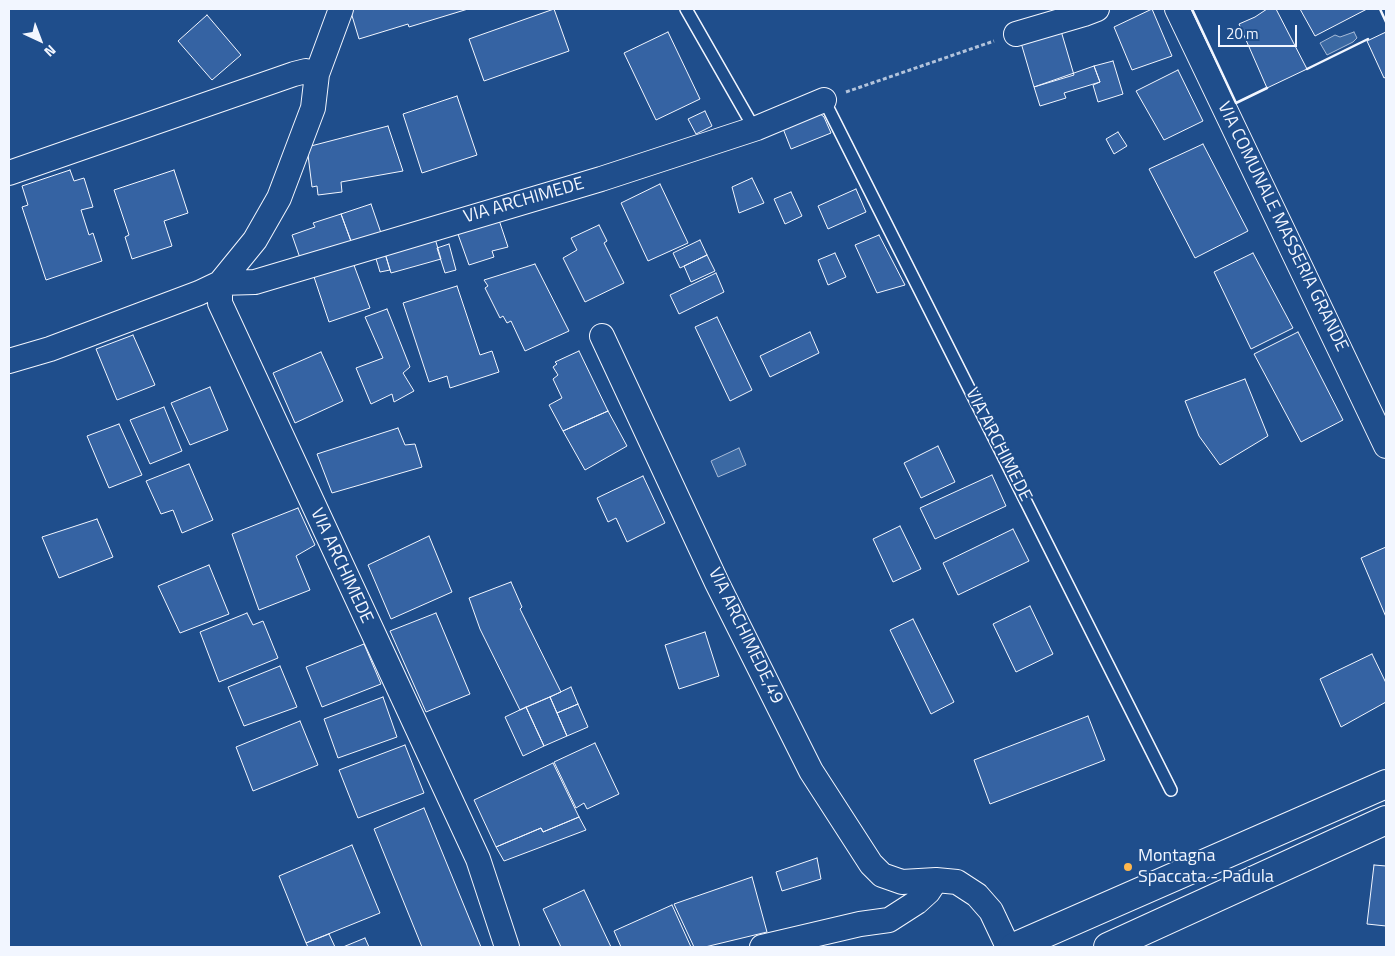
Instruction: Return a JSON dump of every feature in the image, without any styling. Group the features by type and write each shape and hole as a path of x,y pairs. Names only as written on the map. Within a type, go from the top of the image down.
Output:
{"main road":[{"path":"1014,947 1386,784"},
{"path":"1108,947 1386,820"}],"street":[{"path":"220,283 255,240 278,198 313,108 317,74 341,9"},
{"path":"1016,34 1097,9"},
{"name":"VIA COMUNALE MASSERIA GRANDE","path":"1177,9 1386,446"},
{"path":"9,173 294,74 306,71 317,74"},
{"name":"VIA ARCHIMEDE","path":"9,361 50,349 199,293 220,283 254,282 601,179 754,128 824,100"},
{"name":"VIA ARCHIMEDE","path":"220,283 220,303 478,859 507,947"},
{"name":"VIA ARCHIMEDE,49","path":"602,336 717,583 811,771 872,864 882,875 902,882 936,880 958,882 977,895 991,912 1008,947"},
{"path":"762,947 860,924 889,920 917,902 928,892 936,880"}],"lane":[{"path":"686,9 754,128"},
{"name":"VIA ARCHIMEDE","path":"824,100 1171,790"}],"path":[{"path":"824,100 1016,34"}],"water":[{"path":"1354,32 1357,38 1353,42 1327,55 1320,43 1335,35 1340,37"},
{"path":"739,448 746,465 718,477 711,461"}],"building":[{"path":"350,9 468,9 409,27 408,24 359,39"},
{"path":"554,9 569,51 484,81 469,39"},
{"path":"1152,9 1172,56 1132,70 1114,27"},
{"path":"1267,9 1276,9 1307,69 1267,88 1239,24"},
{"path":"1300,9 1367,9 1315,36"},
{"path":"207,15 241,55 212,80 178,41"},
{"path":"1059,24 1074,75 1034,87 1019,36"},
{"path":"668,32 700,99 656,120 624,53"},
{"path":"1386,32 1386,77 1384,78 1367,41"},
{"path":"1113,61 1123,94 1098,102 1093,85 1100,82 1094,66"},
{"path":"1094,66 1100,82 1064,93 1066,98 1040,106 1034,87"},
{"path":"1178,70 1203,121 1164,140 1136,91"},
{"path":"457,96 477,155 422,173 403,114"},
{"path":"705,111 712,126 696,134 688,119"},
{"path":"818,112 824,117 831,133 791,149 782,126"},
{"path":"388,126 403,171 341,182 342,192 318,195 317,186 312,187 307,147"},
{"path":"1118,132 1127,146 1114,154 1106,139"},
{"path":"1203,144 1248,231 1195,258 1149,169"},
{"path":"70,170 74,181 84,178 93,207 81,210 89,235 93,233 102,261 46,280 22,207 28,205 22,186"},
{"path":"174,170 188,213 164,221 172,246 132,259 125,237 129,235 114,190"},
{"path":"752,178 764,203 739,213 732,187"},
{"path":"660,184 688,243 648,261 621,203"},
{"path":"856,189 866,212 828,229 818,206"},
{"path":"791,192 802,216 785,224 774,199"},
{"path":"371,204 381,233 352,244 341,214"},
{"path":"341,214 351,241 300,258 292,235 315,227 313,223"},
{"path":"497,214 508,247 492,251 494,257 469,265 455,226"},
{"path":"599,225 607,241 604,243 624,283 585,302 563,258 577,250 571,238"},
{"path":"434,235 441,259 391,273 384,250"},
{"path":"879,235 905,285 877,293 855,245"},
{"path":"700,240 707,255 680,268 673,253"},
{"path":"449,244 456,270 445,273 437,248"},
{"path":"384,250 390,270 380,272 374,252"},
{"path":"835,253 846,277 828,285 818,260"},
{"path":"1253,253 1293,328 1251,349 1214,272"},
{"path":"707,255 715,271 691,282 684,266"},
{"path":"352,260 370,308 329,322 313,274"},
{"path":"535,264 569,331 525,351 511,321 507,323 503,316 500,318 485,288 488,286 484,280"},
{"path":"716,273 724,292 679,314 670,295"},
{"path":"457,286 480,355 492,351 499,372 450,388 447,376 429,382 403,303"},
{"path":"387,309 410,367 403,373 414,391 394,402 392,394 371,404 356,368 383,358 365,317"},
{"path":"717,317 752,390 730,401 695,327"},
{"path":"810,332 819,353 770,377 760,356"},
{"path":"1298,332 1343,420 1301,442 1254,354"},
{"path":"133,335 155,385 117,400 96,349"},
{"path":"579,351 608,411 563,431 549,405 562,398 553,379 558,375 553,367 557,364 555,362"},
{"path":"321,352 343,401 295,423 273,373"},
{"path":"1245,379 1268,436 1220,465 1199,436 1185,401"},
{"path":"210,387 228,430 190,445 171,403"},
{"path":"164,407 182,451 150,464 130,420"},
{"path":"608,411 627,446 585,470 563,431"},
{"path":"119,424 142,475 109,488 87,436"},
{"path":"398,428 405,445 415,444 422,467 332,493 317,454"},
{"path":"938,446 955,482 921,498 904,463"},
{"path":"189,464 213,520 182,533 173,510 161,514 146,481"},
{"path":"992,475 1006,506 935,539 920,508"},
{"path":"643,476 665,523 627,542 616,518 608,522 597,498"},
{"path":"298,508 315,545 296,556 310,590 259,610 232,534"},
{"path":"97,519 113,557 59,578 42,537"},
{"path":"900,526 921,569 893,582 873,539"},
{"path":"1013,529 1029,561 958,595 943,563"},
{"path":"429,536 452,592 391,619 368,565"},
{"path":"1386,547 1386,617 1361,558"},
{"path":"209,565 229,614 180,633 158,586"},
{"path":"511,582 522,607 520,609 561,692 520,710 480,629 469,598"},
{"path":"1030,606 1053,654 1016,672 993,624"},
{"path":"247,613 253,625 263,621 278,658 219,682 200,632"},
{"path":"436,613 470,694 426,712 390,631"},
{"path":"913,619 954,702 931,714 890,630"},
{"path":"705,632 719,676 679,689 665,645"},
{"path":"364,644 381,684 322,707 306,667"},
{"path":"1372,654 1386,683 1386,702 1341,727 1320,679"},
{"path":"280,666 297,707 244,726 228,687"},
{"path":"571,687 578,704 557,713 550,697"},
{"path":"383,697 397,737 338,758 324,719"},
{"path":"550,697 567,736 544,746 526,707"},
{"path":"578,704 588,727 567,736 557,713"},
{"path":"526,707 544,746 523,756 505,717"},
{"path":"1088,716 1105,760 990,804 974,760"},
{"path":"300,721 318,765 253,791 236,747"},
{"path":"595,743 619,794 587,809 584,803 576,808 554,762"},
{"path":"405,745 424,793 358,818 339,770"},
{"path":"553,763 579,817 543,832 541,828 496,847 474,800"},
{"path":"424,808 481,947 422,947 374,829"},
{"path":"579,817 586,830 504,861 496,847 541,828 543,832"},
{"path":"352,845 380,913 306,943 279,876"},
{"path":"817,858 821,879 782,891 776,872"},
{"path":"1374,865 1386,866 1386,926 1367,924"},
{"path":"752,877 767,932 705,947 694,947 674,904"},
{"path":"584,890 611,947 561,947 543,909"},
{"path":"672,905 691,947 621,947 614,931"},
{"path":"329,934 335,947 308,947 306,943"},
{"path":"365,938 369,947 343,947"}],"wall":[{"path":"1192,9 1236,103 1267,88"},
{"path":"1380,9 1386,22"},
{"path":"1307,69 1368,39"}],"place":[{"name":"Montagna Spaccata - Padula","path":"1128,867"}]}
